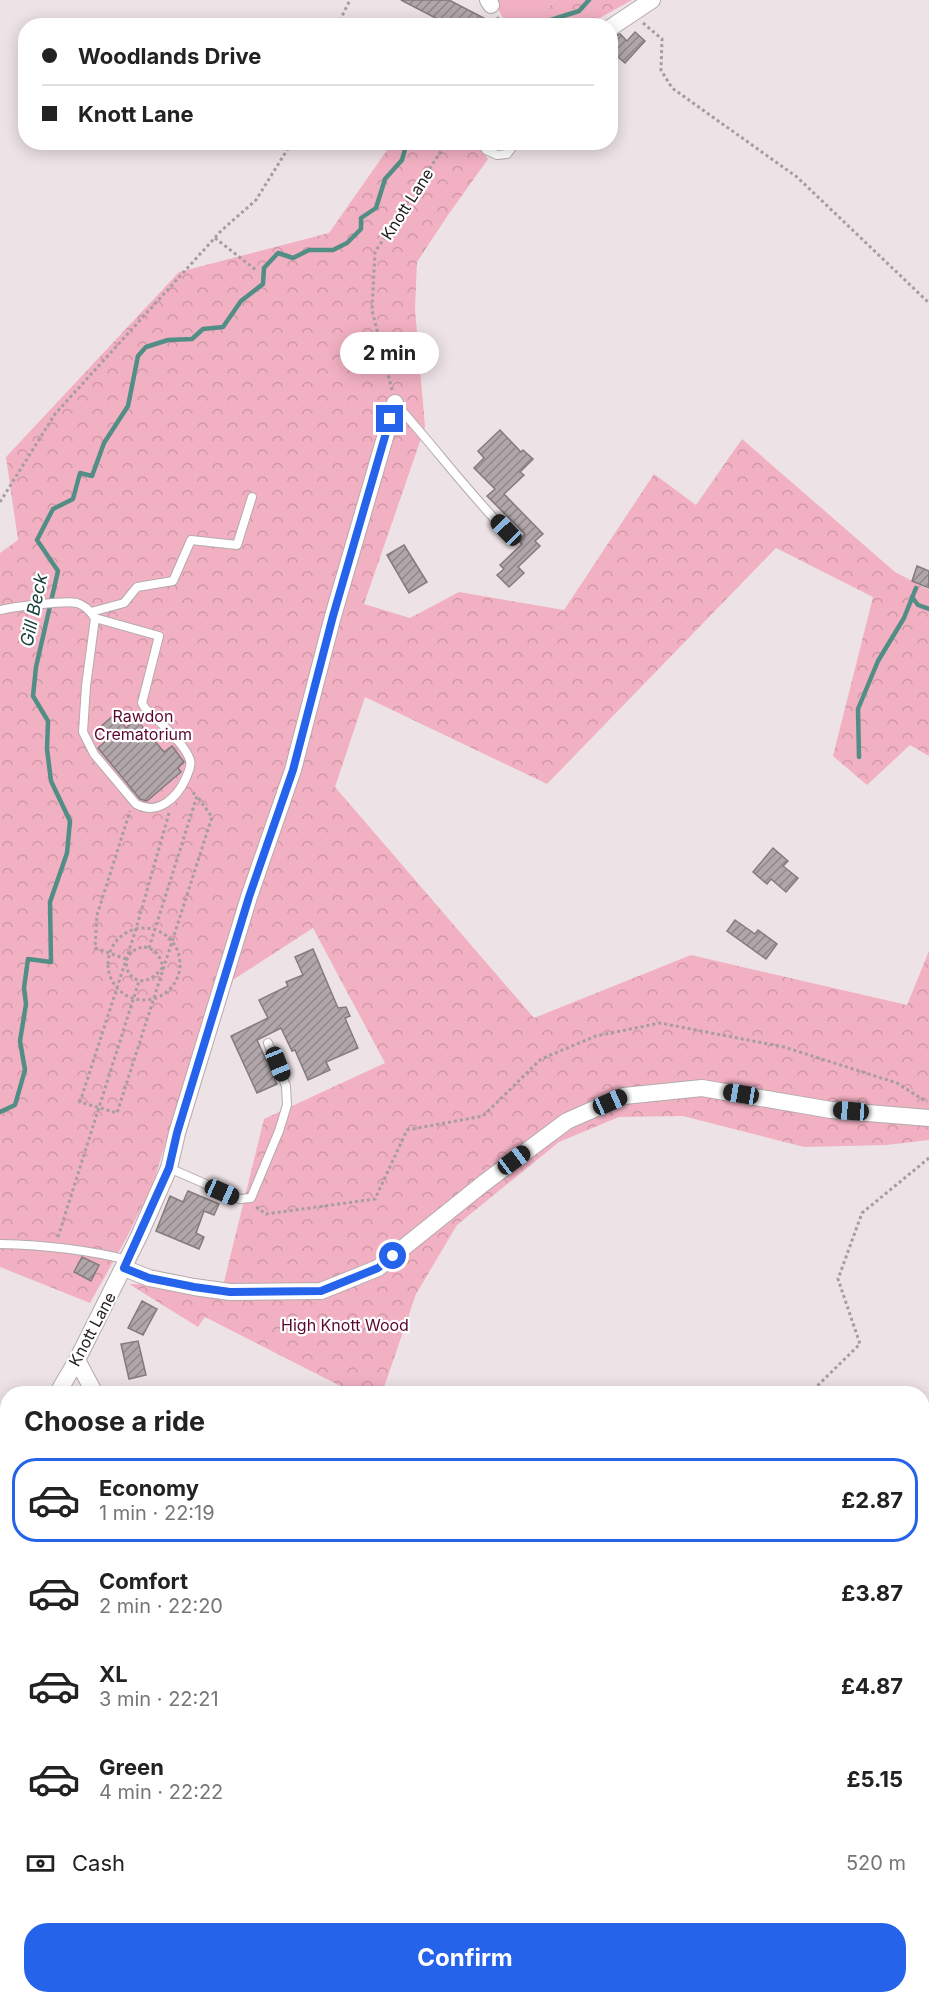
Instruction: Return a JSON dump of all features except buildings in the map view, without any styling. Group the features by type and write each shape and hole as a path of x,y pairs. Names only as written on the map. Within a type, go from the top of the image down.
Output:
{"street":[{"path":"618,23 652,0"},
{"name":"Knott Lane","path":"62,1386 126,1264 169,1168 177,1133 249,897 293,770 333,616 395,403"},
{"path":"126,1264 149,1278 230,1292 321,1291 378,1268 484,1183 567,1121 624,1096 702,1088 831,1110 929,1118"},
{"path":"77,1360 91,1386"}],"lane":[{"path":"486,150 497,155 507,154 510,150"},
{"path":"395,403 465,486 506,530"},
{"path":"93,615 124,603 137,587 173,581 191,540 237,545 252,497"},
{"path":"0,610 78,603 93,615 159,636 142,704 175,737 190,758 191,764 183,785 164,805 143,808 133,801 94,754 84,732 93,615"},
{"path":"169,1168 240,1199 251,1198 279,1131 287,1105 286,1086 268,1043"},
{"path":"0,1244 55,1246 104,1254 126,1264"}],"path":[{"path":"341,18 350,0"},
{"path":"632,15 662,39 661,70 672,88 797,177 929,303"},
{"path":"0,502 55,414 215,238 256,200 287,150"},
{"name":"Knott Lane","path":"395,403 372,310 375,252 442,150"},
{"path":"215,238 256,270"},
{"path":"173,798 136,929 80,1102 117,1113 212,817 196,796 183,785"},
{"path":"149,948 196,796"},
{"path":"126,959 95,948 97,915 133,801"},
{"path":"150,928 162,933 171,940 178,951 180,963 178,975 172,986 154,998 133,998 121,992 109,972 110,954 117,940 127,932 136,929 150,928"},
{"path":"138,948 149,948 159,955 163,967 151,980 139,981 127,970 126,959 138,948"},
{"path":"55,1246 139,981"},
{"path":"817,1386 860,1344 838,1279 862,1214 929,1158"}],"green space":[{"path":"493,0 556,0 534,18 503,18"},
{"path":"556,0 632,0 600,18 535,18"},
{"path":"387,150 481,150 488,159 417,262 415,309 425,427 364,604 410,618 459,592 564,610 654,474 696,505 742,439 895,572 929,590 929,756 910,745 867,785 833,756 873,597 776,548 547,784 365,697 335,787 534,1018 691,955 907,1005 929,951 929,1140 886,1145 804,1147 683,1116 619,1117 559,1142 457,1225 416,1294 384,1386 340,1386 205,1317 198,1327 129,1284 223,1286 264,1119 385,1063 313,928 211,994 153,1184 126,1239 90,1303 0,1267 0,553 18,540 6,457 179,272 329,233"}],"waterway":[{"name":"Gill Beck","path":"557,18 579,11 589,0"},
{"name":"Gill Beck","path":"0,1112 15,1105 25,1070 20,1041 26,1004 24,988 28,959 51,962 50,902 67,853 70,821 51,781 47,749 48,721 33,696 36,667 58,571 37,540 53,509 73,499 80,473 92,476 104,443 128,406 138,356 146,347 168,340 192,339 203,329 223,327 241,301 263,284 264,268 278,253 293,258 309,250 333,250 347,243 361,229 361,218 376,208 385,179 402,160 405,150"},
{"path":"859,757 858,709 878,661 904,618 916,588"},
{"path":"912,597 918,605 929,609"}],"route":[{"path":"390,419 333,616 293,770 249,897 177,1133 169,1168 124,1268 149,1278 230,1292 321,1291 378,1268 393,1256"}],"park label":[{"name":"Rawdon Crematorium","path":"143,725"},
{"name":"High Knott Wood","path":"345,1325"}]}
